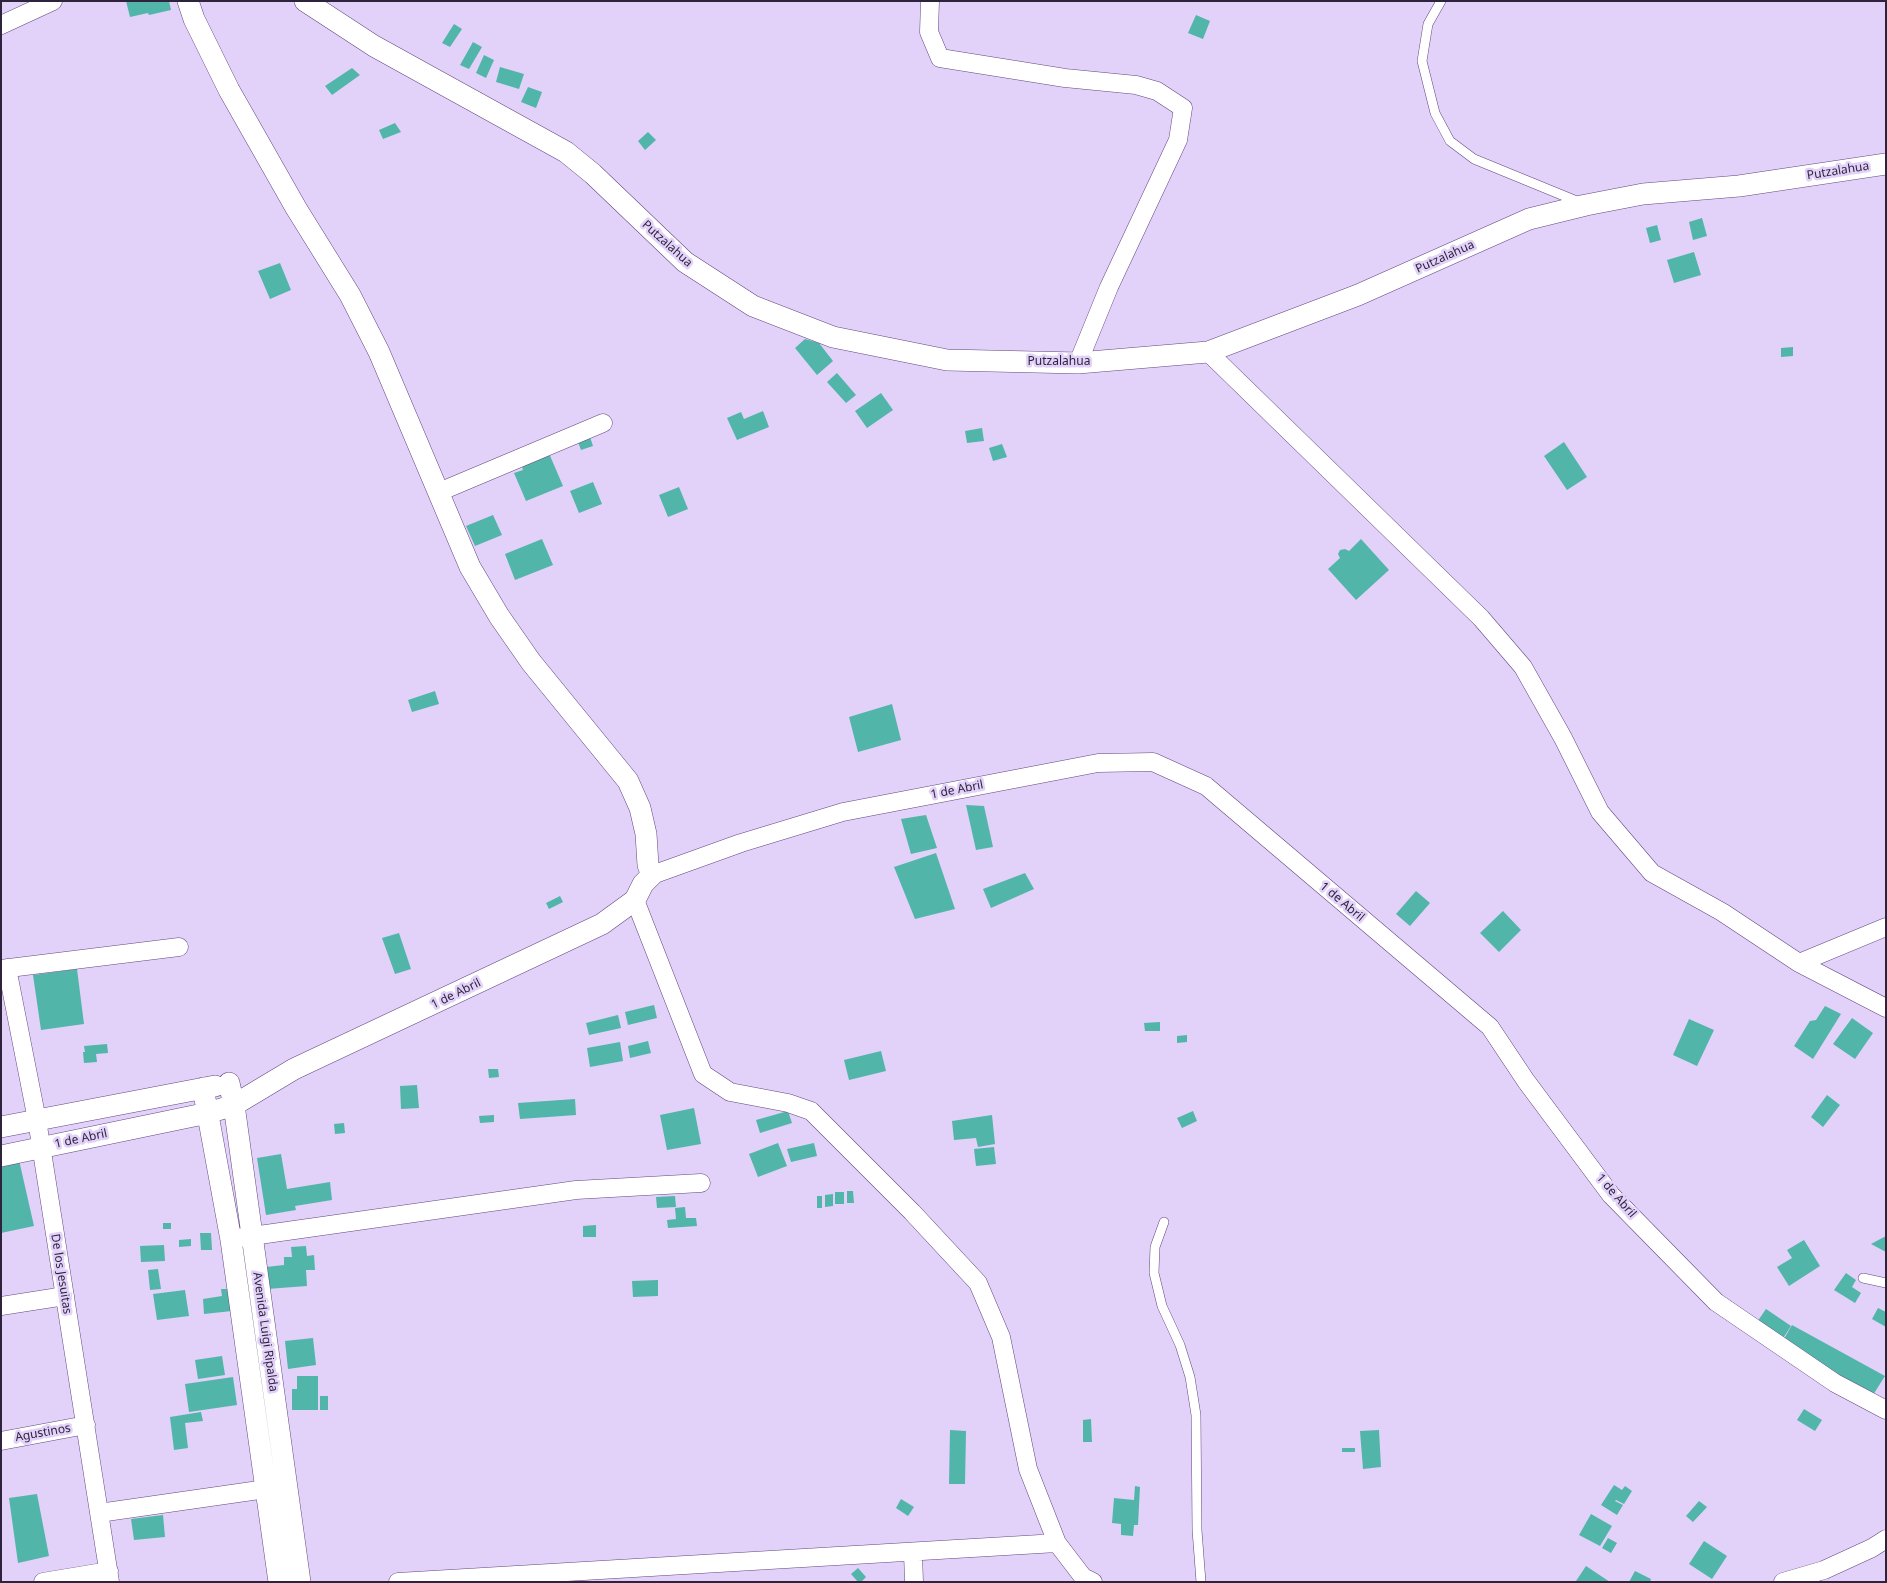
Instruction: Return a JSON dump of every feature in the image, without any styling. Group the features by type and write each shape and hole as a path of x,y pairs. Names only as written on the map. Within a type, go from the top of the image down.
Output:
{"street":[{"path":"1,25 53,1"},
{"path":"188,1 194,19 229,90 296,208 350,295 379,352 470,567 499,616 531,662 628,781 640,808 646,834 648,865 652,875 642,884 635,900 703,1074 730,1092 788,1103 811,1111 912,1212 978,1283 1001,1337 1028,1469 1057,1543 1087,1580"},
{"name":"Putzalahua","path":"305,1 374,46 566,152 593,174 685,262 753,306 833,337 947,360 1078,363 1208,352 1358,295 1529,219 1643,194 1739,186 1886,164"},
{"path":"930,1 928,32 940,58 1065,78 1136,85 1157,91 1183,108 1178,140 1109,287 1078,363"},
{"path":"1208,352 1481,618 1524,668 1600,812 1652,872 1722,912 1799,963 1886,1008"},
{"path":"438,492 603,423"},
{"name":"1 de Abril","path":"652,875 741,843 843,812 1098,764 1153,762 1206,786 1490,1027 1526,1081 1611,1195 1716,1302 1835,1383 1886,1410"},
{"name":"1 de Abril","path":"1,1156 208,1113 234,1105 294,1069 602,924 635,900"},
{"path":"1799,963 1886,927"},
{"path":"4,968 180,947"},
{"name":"De los Jesuitas","path":"4,968 37,1120 109,1577"},
{"path":"1,1127 229,1083 273,1083"},
{"name":"Avenida Luigi Ripalda","path":"229,1083 234,1105 241,1237 266,1489 279,1582"},
{"name":"Avenida Luigi Ripalda","path":"203,1088 241,1237 287,1486 300,1582"},
{"path":"241,1237 576,1190 701,1183"},
{"path":"1,1306 65,1296"},
{"name":"Agustinos","path":"1,1441 86,1425"},
{"path":"99,1513 287,1486"},
{"path":"1783,1582 1824,1570 1872,1548 1886,1538"},
{"path":"398,1582 1057,1543"},
{"path":"913,1553 914,1582"},
{"path":"43,1582 109,1577"}],"lane":[{"path":"1441,1 1428,24 1422,61 1435,113 1450,141 1474,159 1586,205"},
{"path":"1164,1222 1155,1247 1154,1273 1162,1306 1180,1345 1196,1415 1197,1530 1201,1582"},
{"path":"1863,1278 1886,1283"}],"building":[{"path":"126,1 169,1 171,10 130,17"},
{"path":"1196,15 1210,21 1203,39 1188,33"},
{"path":"454,24 462,29 450,47 442,43"},
{"path":"473,42 482,47 469,69 460,65"},
{"path":"484,55 494,60 486,78 476,73"},
{"path":"500,67 524,74 519,89 496,82"},
{"path":"352,68 360,75 332,95 325,86"},
{"path":"528,87 542,92 536,108 521,102"},
{"path":"395,123 401,132 383,139 379,130"},
{"path":"648,132 656,140 645,150 638,141"},
{"path":"1702,218 1707,236 1693,240 1689,222"},
{"path":"1657,225 1661,240 1650,243 1646,228"},
{"path":"1694,252 1701,275 1674,283 1667,260"},
{"path":"280,263 291,290 270,299 258,271"},
{"path":"805,339 819,343 833,361 817,375 795,348"},
{"path":"1793,347 1793,356 1781,357 1781,348"},
{"path":"837,373 856,395 846,403 827,382"},
{"path":"881,393 893,410 867,428 855,411"},
{"path":"763,411 769,427 737,440 727,418 741,412 744,419"},
{"path":"982,428 984,441 967,443 965,431"},
{"path":"590,437 593,446 581,450 578,442"},
{"path":"1564,442 1587,477 1567,490 1544,456"},
{"path":"1002,444 1007,457 993,461 989,448"},
{"path":"548,451 563,486 526,501 514,473 523,470 521,463"},
{"path":"593,482 602,504 579,513 570,491"},
{"path":"679,487 688,509 668,517 659,495"},
{"path":"493,515 502,535 475,546 466,526"},
{"path":"542,539 553,565 515,580 505,554"},
{"path":"1361,539 1389,570 1356,600 1328,569 1340,558 1338,554 1340,550 1345,549 1349,551"},
{"path":"435,691 439,704 412,712 408,700"},
{"path":"892,704 901,740 858,752 849,717"},
{"path":"966,805 984,806 993,847 976,850"},
{"path":"926,815 937,848 911,854 901,819"},
{"path":"936,853 955,909 915,919 894,867"},
{"path":"1025,873 1034,889 991,908 983,889"},
{"path":"1416,891 1430,903 1410,926 1396,914"},
{"path":"560,896 563,902 549,909 546,903"},
{"path":"1503,911 1521,930 1499,952 1480,933"},
{"path":"399,933 411,969 395,974 382,938"},
{"path":"77,969 84,1024 41,1030 33,975"},
{"path":"654,1005 657,1018 628,1025 625,1012"},
{"path":"1825,1006 1841,1014 1813,1059 1794,1046 1810,1021 1816,1020"},
{"path":"618,1015 621,1028 589,1035 586,1023"},
{"path":"1852,1018 1873,1033 1855,1059 1833,1044"},
{"path":"1689,1019 1714,1030 1697,1066 1673,1055"},
{"path":"1160,1022 1160,1031 1145,1031 1144,1023"},
{"path":"1187,1035 1187,1042 1177,1043 1177,1036"},
{"path":"648,1041 651,1053 630,1058 628,1046"},
{"path":"620,1042 623,1061 590,1067 587,1048"},
{"path":"107,1044 108,1053 96,1054 97,1062 84,1063 84,1046"},
{"path":"881,1051 886,1071 849,1080 844,1060"},
{"path":"488,1069 498,1069 499,1077 489,1078"},
{"path":"417,1085 419,1108 401,1109 400,1086"},
{"path":"1827,1095 1840,1105 1823,1127 1811,1117"},
{"path":"575,1099 576,1115 520,1119 518,1103"},
{"path":"694,1108 701,1144 667,1150 660,1115"},
{"path":"788,1111 792,1123 760,1133 756,1120"},
{"path":"1193,1111 1197,1121 1182,1128 1177,1118"},
{"path":"494,1115 494,1122 480,1123 479,1116"},
{"path":"992,1115 995,1144 978,1147 976,1138 954,1140 952,1121"},
{"path":"344,1123 345,1133 335,1134 334,1124"},
{"path":"778,1143 787,1166 758,1177 749,1154"},
{"path":"814,1143 817,1156 791,1162 787,1149"},
{"path":"994,1147 996,1164 976,1166 974,1149"},
{"path":"281,1154 287,1189 330,1182 332,1200 295,1206 296,1210 266,1215 257,1158"},
{"path":"19,1160 34,1226 1,1233 1,1164"},
{"path":"847,1191 853,1191 854,1203 847,1203"},
{"path":"835,1192 844,1192 844,1204 835,1204"},
{"path":"833,1194 833,1206 825,1207 825,1195"},
{"path":"675,1196 676,1207 657,1208 656,1197"},
{"path":"817,1196 822,1196 822,1208 817,1208"},
{"path":"685,1207 686,1218 696,1218 697,1226 668,1228 667,1220 676,1219 675,1208"},
{"path":"163,1223 171,1223 171,1229 163,1229"},
{"path":"596,1225 596,1237 583,1237 583,1226"},
{"path":"200,1233 211,1233 212,1250 201,1250"},
{"path":"1886,1236 1886,1252 1871,1244"},
{"path":"191,1239 191,1246 179,1247 179,1240"},
{"path":"1804,1240 1820,1266 1789,1286 1777,1267 1792,1258 1787,1250"},
{"path":"164,1245 165,1261 141,1262 140,1246"},
{"path":"306,1246 307,1256 314,1255 315,1270 306,1270 307,1286 267,1289 266,1267 284,1265 284,1257 292,1257 291,1247"},
{"path":"158,1269 161,1289 150,1290 148,1270"},
{"path":"1846,1273 1856,1280 1852,1287 1861,1293 1855,1303 1834,1290"},
{"path":"658,1280 658,1296 633,1297 632,1281"},
{"path":"221,1289 228,1289 232,1311 204,1314 203,1299 222,1296"},
{"path":"185,1290 189,1316 157,1320 153,1294"},
{"path":"1878,1308 1886,1312 1886,1327 1872,1319"},
{"path":"1766,1309 1791,1326 1780,1343 1755,1325"},
{"path":"1792,1325 1885,1376 1873,1395 1781,1344"},
{"path":"313,1338 316,1365 288,1369 285,1341"},
{"path":"222,1356 225,1375 198,1379 195,1360"},
{"path":"297,1376 318,1376 318,1410 292,1410 292,1389 297,1389"},
{"path":"233,1377 237,1405 189,1412 185,1384"},
{"path":"320,1396 328,1396 328,1410 320,1410"},
{"path":"1804,1409 1822,1420 1815,1431 1797,1420"},
{"path":"201,1412 203,1421 185,1423 188,1448 174,1450 170,1417"},
{"path":"1091,1419 1092,1442 1083,1442 1083,1420"},
{"path":"950,1430 966,1431 965,1484 949,1484"},
{"path":"1379,1430 1381,1467 1363,1469 1360,1431"},
{"path":"1342,1448 1355,1448 1355,1452 1342,1452"},
{"path":"1614,1485 1622,1490 1625,1486 1632,1491 1624,1504 1615,1501 1623,1505 1617,1515 1601,1505"},
{"path":"1135,1486 1140,1487 1138,1525 1134,1525 1133,1536 1121,1535 1121,1524 1112,1523 1114,1498 1134,1500"},
{"path":"37,1494 49,1556 18,1563 9,1498"},
{"path":"901,1499 914,1507 908,1516 896,1508"},
{"path":"1699,1501 1707,1507 1693,1522 1686,1516"},
{"path":"1591,1514 1612,1526 1600,1546 1579,1535"},
{"path":"163,1515 165,1537 134,1540 131,1519"},
{"path":"1608,1538 1617,1543 1611,1553 1602,1548"},
{"path":"1704,1541 1727,1556 1712,1579 1689,1564"},
{"path":"1586,1566 1610,1582 1576,1581"},
{"path":"858,1568 866,1577 861,1582 858,1582 851,1574"},
{"path":"1635,1571 1651,1579 1650,1582 1629,1582"}]}
